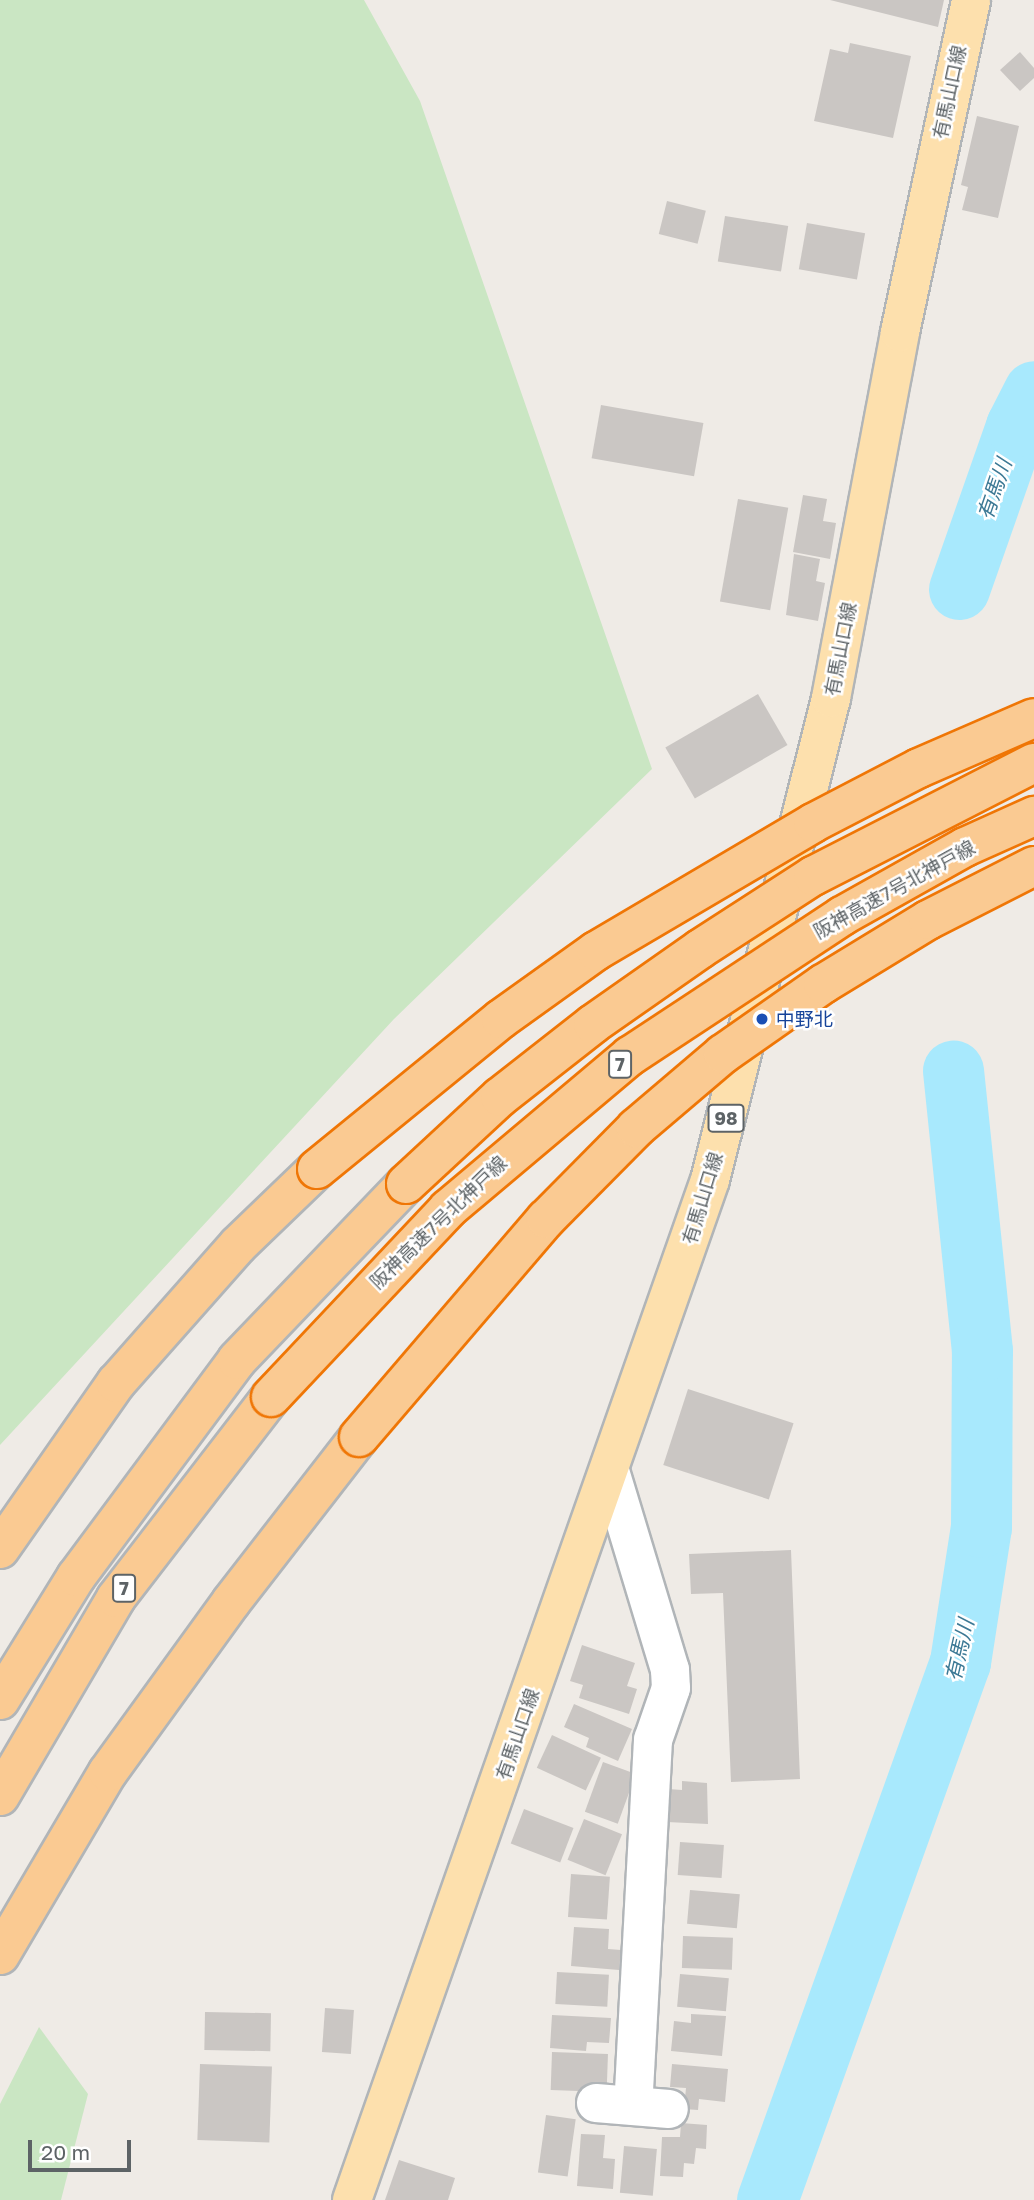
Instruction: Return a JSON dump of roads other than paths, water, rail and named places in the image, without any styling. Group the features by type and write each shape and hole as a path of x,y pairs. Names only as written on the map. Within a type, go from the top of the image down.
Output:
{"highway":[{"path":"0,1549 63,1454 155,1335 238,1245 317,1169 501,1019 596,951 813,823 919,768 1034,718"},
{"name":"7","path":"0,1700 76,1577 237,1360 406,1184 500,1097 593,1024 813,876 1034,763"},
{"name":"阪神高速7号北神戸線","path":"0,1796 116,1598 271,1397 448,1209 630,1056 842,916 965,847 1034,816"},
{"path":"0,1955 44,1875 130,1741 359,1437 546,1219 636,1128 723,1054 823,984 916,927 1034,866"}],"main road":[{"name":"有馬山口線","path":"352,2200 710,1180 831,698 903,318 971,0"}],"street":[{"path":"596,2103 651,2107 661,1897 653,1740 671,1688 670,1670 610,1471"}],"waterway":[{"name":"有馬川","path":"959,589 1016,426 1034,391"},
{"name":"有馬川","path":"767,2200 960,1662 981,1527 982,1351 953,1070"}],"place":[{"name":"中野北","path":"762,1019"}]}
